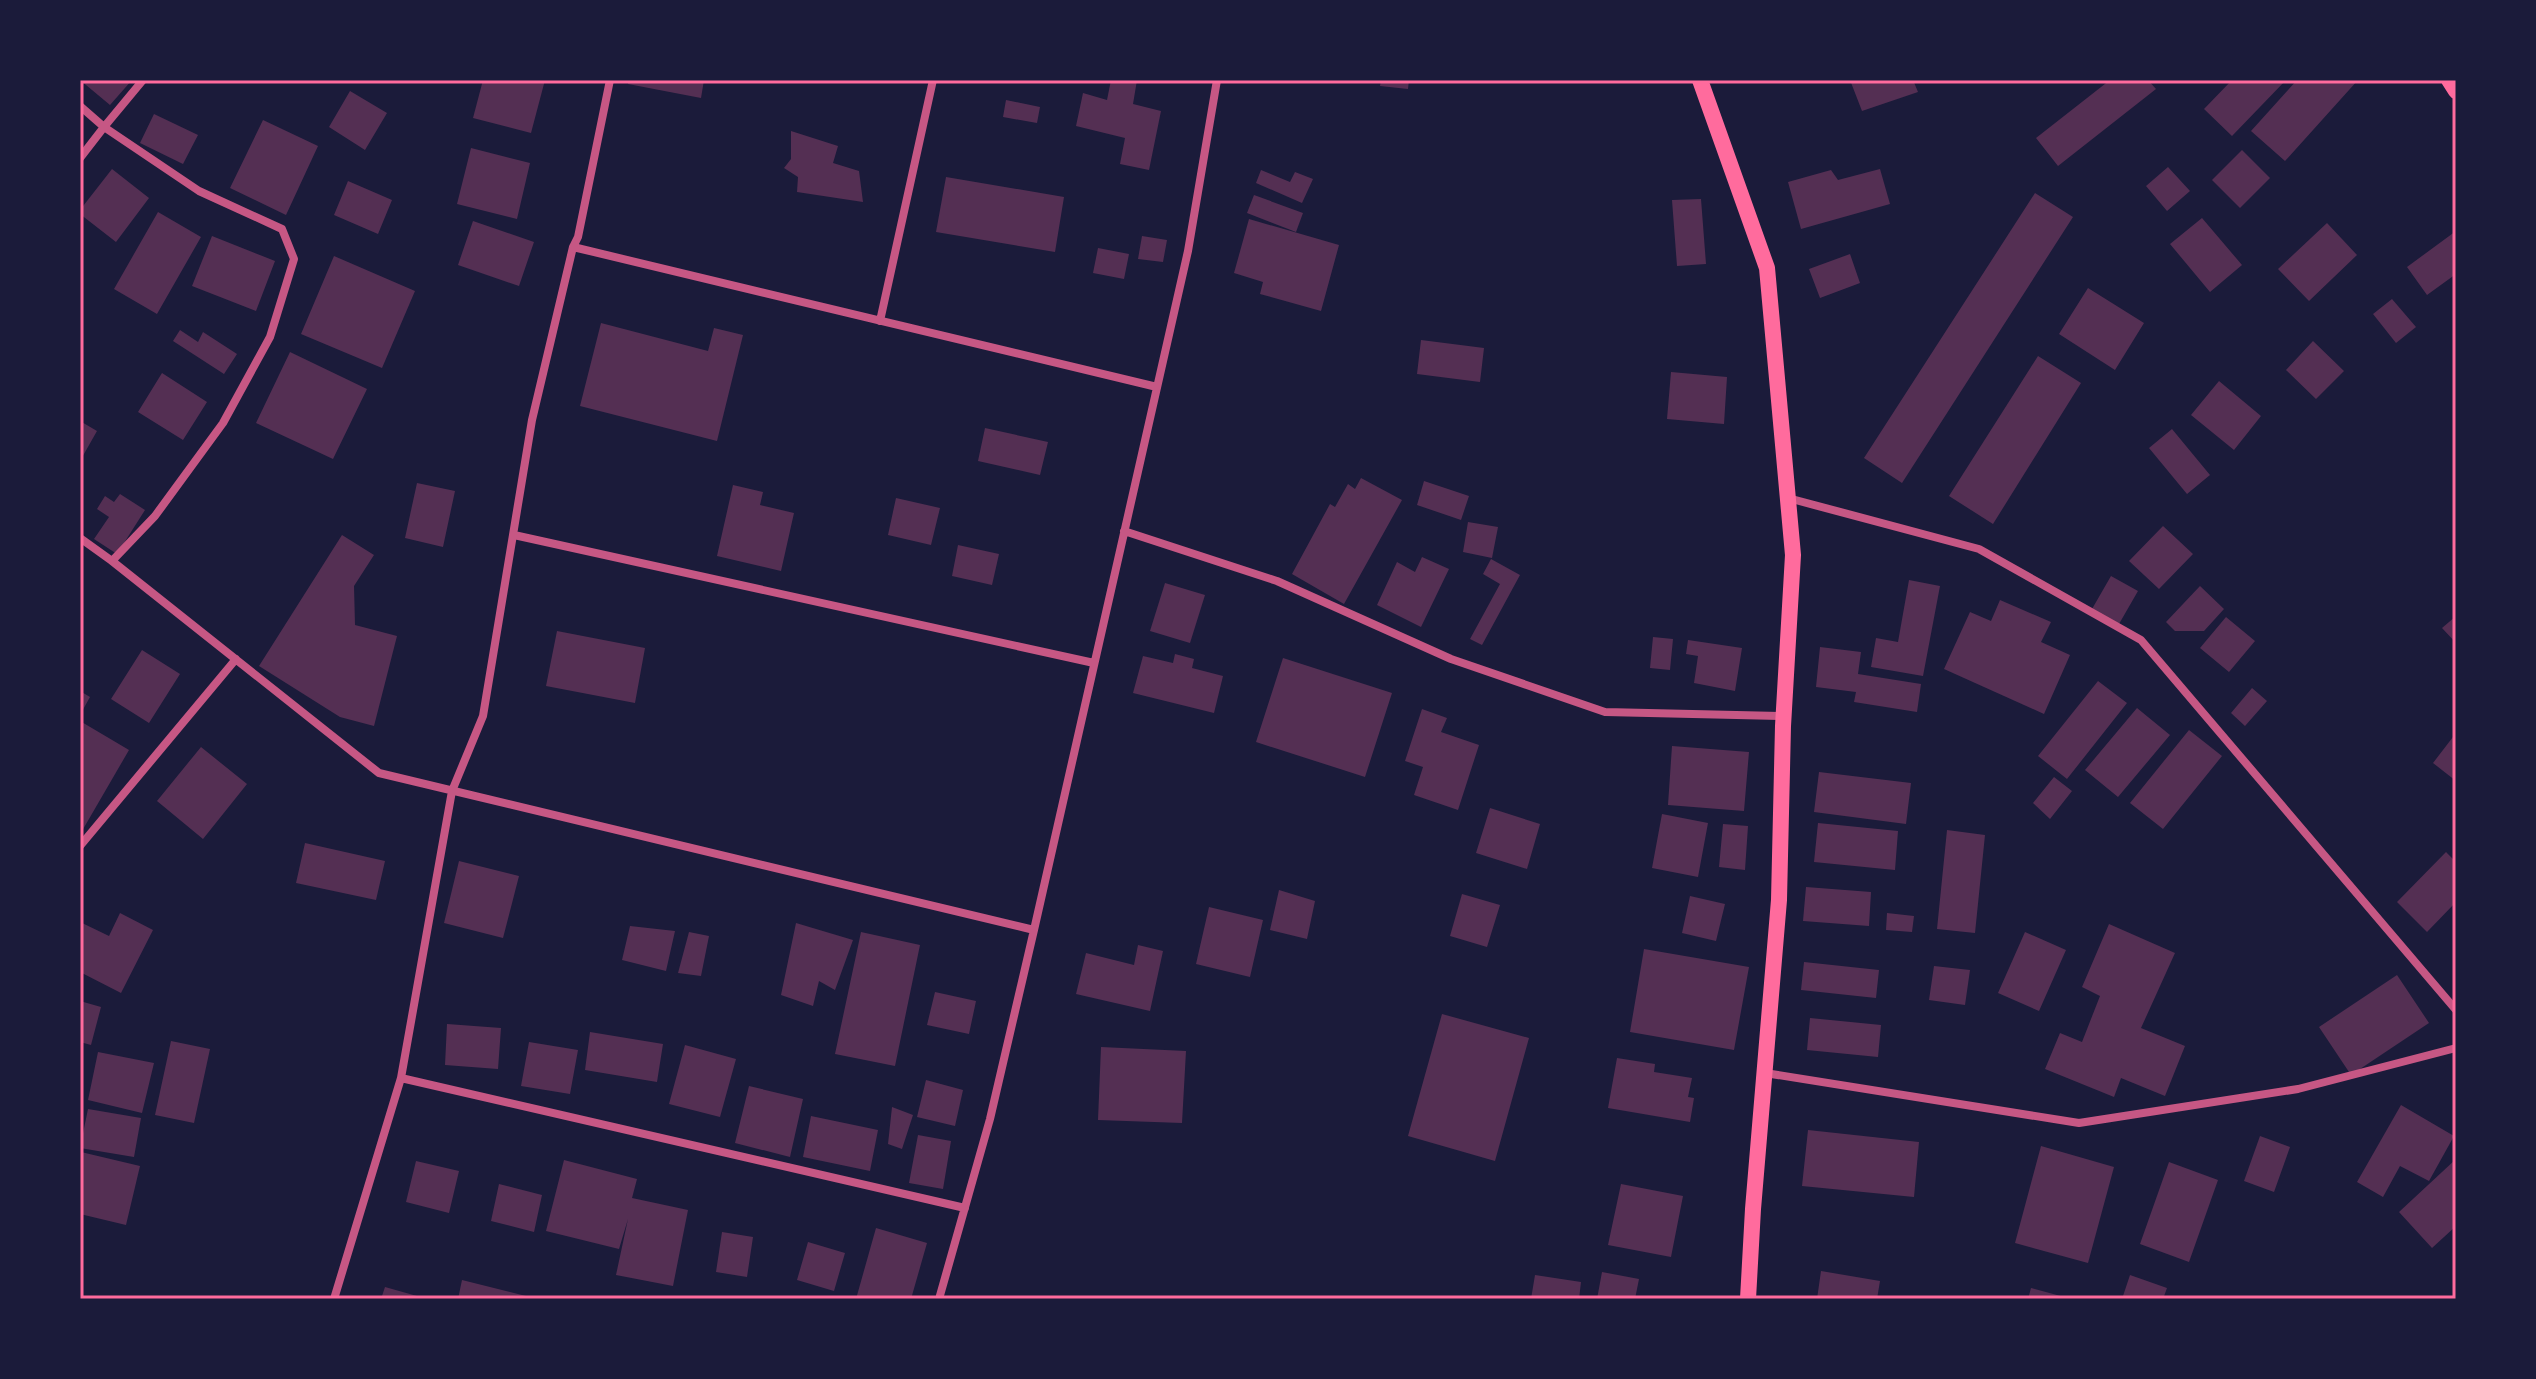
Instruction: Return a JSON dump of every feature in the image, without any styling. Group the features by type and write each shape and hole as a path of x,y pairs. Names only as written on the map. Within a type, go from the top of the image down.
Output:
{"main road":[{"path":"1700,80 1767,268 1793,555 1784,716 1779,900 1748,1299"},
{"path":"2449,80 2456,91"}],"street":[{"path":"80,158 143,80"},
{"path":"334,1299 401,1078 452,791 483,716 532,420 573,247 578,237 610,80"},
{"path":"880,321 933,80"},
{"path":"939,1299 990,1119 1034,930 1188,251 1217,80"},
{"path":"80,106 104,127 199,191 282,229 294,259 270,337 223,423 155,516 112,561"},
{"path":"573,247 1157,387"},
{"path":"1788,498 1979,549 2141,640 2456,1010"},
{"path":"1124,531 1277,581 1451,659 1605,712 1784,716"},
{"path":"514,535 1094,663"},
{"path":"80,538 379,773 1034,930"},
{"path":"80,846 236,659"},
{"path":"1764,1073 2079,1123 2298,1089 2456,1048"},
{"path":"401,1078 965,1208"}],"building":[{"path":"80,80 132,80 110,105"},
{"path":"483,80 545,80 531,133 473,118"},
{"path":"629,80 704,80 701,98 628,84"},
{"path":"1111,80 1137,80 1133,104 1161,111 1149,170 1120,164 1125,138 1076,126 1083,93 1107,100"},
{"path":"1381,80 1409,80 1408,89 1380,86"},
{"path":"1850,80 1913,80 1918,92 1862,111"},
{"path":"2110,80 2148,80 2156,89 2058,166 2036,138"},
{"path":"2232,80 2286,80 2232,136 2204,109"},
{"path":"2297,80 2358,80 2285,161 2251,131"},
{"path":"350,91 387,113 365,150 329,127"},
{"path":"1006,100 1040,107 1037,123 1003,117"},
{"path":"154,114 198,135 183,164 140,143"},
{"path":"263,120 318,146 286,215 230,188"},
{"path":"791,131 838,146 833,163 859,171 863,202 797,192 798,177 784,168 791,159"},
{"path":"471,148 530,163 517,219 457,204"},
{"path":"2242,150 2270,178 2240,208 2212,180"},
{"path":"2168,167 2190,191 2167,211 2146,186"},
{"path":"112,169 149,198 116,242 80,214"},
{"path":"1880,169 1890,204 1801,229 1788,182 1831,170 1838,180"},
{"path":"1261,170 1290,182 1295,172 1313,179 1302,203 1256,183"},
{"path":"946,177 1064,197 1055,252 936,232"},
{"path":"348,181 392,200 378,234 334,215"},
{"path":"2035,193 2073,217 1902,483 1864,458"},
{"path":"1254,195 1303,213 1296,232 1247,213"},
{"path":"1701,199 1706,264 1677,266 1672,200"},
{"path":"158,212 201,237 157,314 114,289"},
{"path":"2202,218 2242,265 2210,292 2170,244"},
{"path":"1249,219 1339,245 1321,311 1260,294 1263,282 1234,273"},
{"path":"473,221 534,242 519,286 458,265"},
{"path":"2327,223 2357,255 2309,301 2278,269"},
{"path":"2456,231 2456,274 2427,295 2407,267"},
{"path":"212,236 275,261 256,311 192,286"},
{"path":"1142,236 1167,240 1163,262 1138,259"},
{"path":"1098,248 1129,254 1124,279 1093,273"},
{"path":"1850,254 1860,283 1820,298 1809,269"},
{"path":"334,256 415,291 382,368 301,334"},
{"path":"2088,288 2144,323 2115,370 2059,334"},
{"path":"2392,299 2416,327 2396,343 2373,314"},
{"path":"601,323 708,351 714,328 743,335 717,441 580,406"},
{"path":"180,330 198,342 203,332 237,354 224,374 173,341"},
{"path":"1421,340 1484,348 1480,382 1417,374"},
{"path":"2313,341 2344,371 2316,399 2286,370"},
{"path":"290,352 367,389 333,459 256,423"},
{"path":"2038,356 2081,383 1993,524 1949,496"},
{"path":"1671,372 1727,377 1724,424 1667,419"},
{"path":"162,373 207,402 183,440 138,412"},
{"path":"2219,381 2261,416 2234,450 2191,415"},
{"path":"80,421 97,431 80,461"},
{"path":"985,428 1048,442 1040,475 978,461"},
{"path":"2172,429 2210,475 2187,494 2149,448"},
{"path":"1361,478 1402,500 1344,604 1292,574 1330,504 1335,507 1348,484 1355,489"},
{"path":"1424,481 1469,496 1461,520 1417,505"},
{"path":"417,483 455,491 443,547 405,538"},
{"path":"733,485 763,492 760,505 794,513 781,571 717,556"},
{"path":"120,494 145,510 117,554 94,539 109,517 97,509 105,496 114,502"},
{"path":"896,498 940,508 931,545 888,535"},
{"path":"1468,522 1498,527 1492,558 1463,552"},
{"path":"2163,526 2193,554 2159,589 2129,561"},
{"path":"342,535 374,555 354,586 355,625 397,636 374,726 340,717 259,666"},
{"path":"958,545 999,554 992,585 952,576"},
{"path":"1422,557 1449,569 1421,627 1377,605 1397,562 1415,572"},
{"path":"1491,559 1520,575 1482,645 1470,639 1500,584 1483,574"},
{"path":"2111,576 2138,591 2119,624 2092,609"},
{"path":"1909,580 1940,586 1923,676 1871,667 1876,638 1898,642"},
{"path":"1165,583 1205,595 1190,643 1150,631"},
{"path":"2200,586 2224,609 2204,631 2175,631 2166,622"},
{"path":"2000,600 2051,622 2041,642 2070,655 2044,714 1944,669 1970,612 1991,621"},
{"path":"2456,616 2456,643 2442,628"},
{"path":"2226,617 2255,641 2229,672 2200,648"},
{"path":"557,631 645,648 635,703 546,686"},
{"path":"1653,637 1673,639 1670,670 1650,668"},
{"path":"1688,640 1742,648 1735,691 1694,683 1698,656 1686,654"},
{"path":"1820,647 1861,652 1858,674 1921,684 1917,712 1854,702 1856,692 1816,687"},
{"path":"142,650 180,674 149,723 111,699"},
{"path":"1175,654 1194,659 1192,668 1223,676 1214,713 1133,693 1143,656 1173,663"},
{"path":"1283,658 1392,693 1365,777 1256,742"},
{"path":"2098,681 2127,703 2067,779 2038,756"},
{"path":"2252,688 2267,701 2245,726 2231,713"},
{"path":"80,691 90,697 80,715"},
{"path":"2137,708 2170,735 2118,797 2085,770"},
{"path":"1422,709 1447,718 1441,732 1479,745 1458,810 1414,795 1423,767 1405,761"},
{"path":"80,721 129,750 82,831 80,830"},
{"path":"2189,730 2222,756 2163,829 2130,803"},
{"path":"2456,733 2456,781 2433,763"},
{"path":"1672,746 1749,752 1744,811 1668,805"},
{"path":"201,747 247,784 203,839 157,801"},
{"path":"1819,772 1911,783 1906,824 1814,812"},
{"path":"2054,777 2072,791 2050,819 2033,803"},
{"path":"1490,808 1540,824 1527,869 1476,853"},
{"path":"1662,814 1708,823 1698,877 1652,868"},
{"path":"1818,823 1898,831 1895,870 1814,862"},
{"path":"1723,824 1748,826 1745,870 1719,867"},
{"path":"1947,830 1985,835 1975,933 1937,929"},
{"path":"305,843 385,861 376,900 296,883"},
{"path":"2446,852 2456,862 2456,902 2427,932 2397,902"},
{"path":"459,861 519,876 503,938 444,923"},
{"path":"1806,887 1871,892 1869,926 1803,921"},
{"path":"1279,890 1315,901 1307,939 1270,930"},
{"path":"1462,894 1500,905 1487,947 1450,936"},
{"path":"1690,896 1725,904 1716,941 1682,933"},
{"path":"1209,907 1263,920 1250,977 1196,964"},
{"path":"120,913 153,930 121,993 80,972 80,922 109,936"},
{"path":"1887,913 1914,916 1912,932 1886,930"},
{"path":"796,923 853,940 835,990 819,981 813,1006 781,995"},
{"path":"2109,924 2175,953 2141,1028 2185,1046 2165,1096 2121,1078 2114,1097 2045,1069 2060,1033 2082,1042 2100,996 2082,987"},
{"path":"630,926 675,931 666,971 622,960"},
{"path":"689,932 709,936 701,976 678,973"},
{"path":"861,932 920,945 895,1066 835,1054"},
{"path":"2025,932 2066,950 2039,1011 1998,993"},
{"path":"1138,945 1163,951 1150,1011 1076,994 1086,953 1134,965"},
{"path":"1644,949 1749,967 1734,1050 1630,1032"},
{"path":"1804,962 1879,970 1876,998 1801,990"},
{"path":"1934,966 1970,970 1965,1005 1929,1000"},
{"path":"2397,975 2429,1023 2351,1075 2319,1027"},
{"path":"935,992 976,1001 969,1034 927,1025"},
{"path":"80,1001 101,1007 91,1045 80,1042"},
{"path":"1442,1014 1529,1038 1495,1161 1408,1136"},
{"path":"1810,1018 1881,1025 1878,1057 1807,1050"},
{"path":"447,1024 501,1028 498,1069 445,1065"},
{"path":"590,1032 663,1044 657,1082 585,1070"},
{"path":"171,1041 210,1049 194,1123 155,1115"},
{"path":"529,1042 578,1050 570,1094 521,1086"},
{"path":"685,1045 736,1059 720,1117 669,1104"},
{"path":"1101,1047 1186,1051 1182,1123 1098,1120"},
{"path":"98,1052 154,1063 142,1113 88,1100"},
{"path":"1617,1058 1655,1064 1654,1072 1692,1078 1688,1097 1694,1098 1690,1122 1608,1108"},
{"path":"926,1080 963,1090 955,1126 917,1117"},
{"path":"749,1086 803,1099 790,1157 735,1143"},
{"path":"2401,1105 2454,1136 2429,1181 2400,1166 2383,1197 2357,1182"},
{"path":"892,1107 913,1115 902,1149 888,1144"},
{"path":"88,1109 141,1118 134,1157 80,1148"},
{"path":"811,1116 878,1130 870,1171 803,1157"},
{"path":"1808,1130 1919,1142 1914,1197 1802,1186"},
{"path":"918,1135 951,1141 943,1189 909,1183"},
{"path":"2260,1136 2290,1147 2274,1192 2244,1181"},
{"path":"2041,1146 2114,1167 2088,1263 2015,1243"},
{"path":"81,1152 140,1166 126,1225 80,1214"},
{"path":"2456,1159 2456,1226 2432,1248 2399,1212"},
{"path":"564,1160 637,1179 632,1198 688,1210 673,1286 616,1275 628,1219 619,1249 546,1231"},
{"path":"416,1161 459,1171 449,1213 406,1202"},
{"path":"2169,1162 2218,1180 2189,1262 2140,1244"},
{"path":"499,1184 542,1195 534,1232 491,1221"},
{"path":"1621,1184 1683,1196 1671,1257 1608,1245"},
{"path":"876,1228 927,1243 911,1299 856,1299"},
{"path":"722,1232 753,1237 747,1277 716,1272"},
{"path":"808,1242 845,1253 834,1291 797,1280"},
{"path":"1821,1271 1880,1281 1877,1299 1817,1299"},
{"path":"1602,1272 1639,1279 1635,1299 1597,1299"},
{"path":"1535,1275 1581,1282 1579,1299 1531,1299"},
{"path":"2130,1275 2167,1288 2163,1299 2122,1299"},
{"path":"462,1280 534,1298 534,1299 458,1299"},
{"path":"385,1287 424,1298 424,1299 381,1299"},
{"path":"2031,1288 2068,1298 2068,1299 2028,1299"}]}
